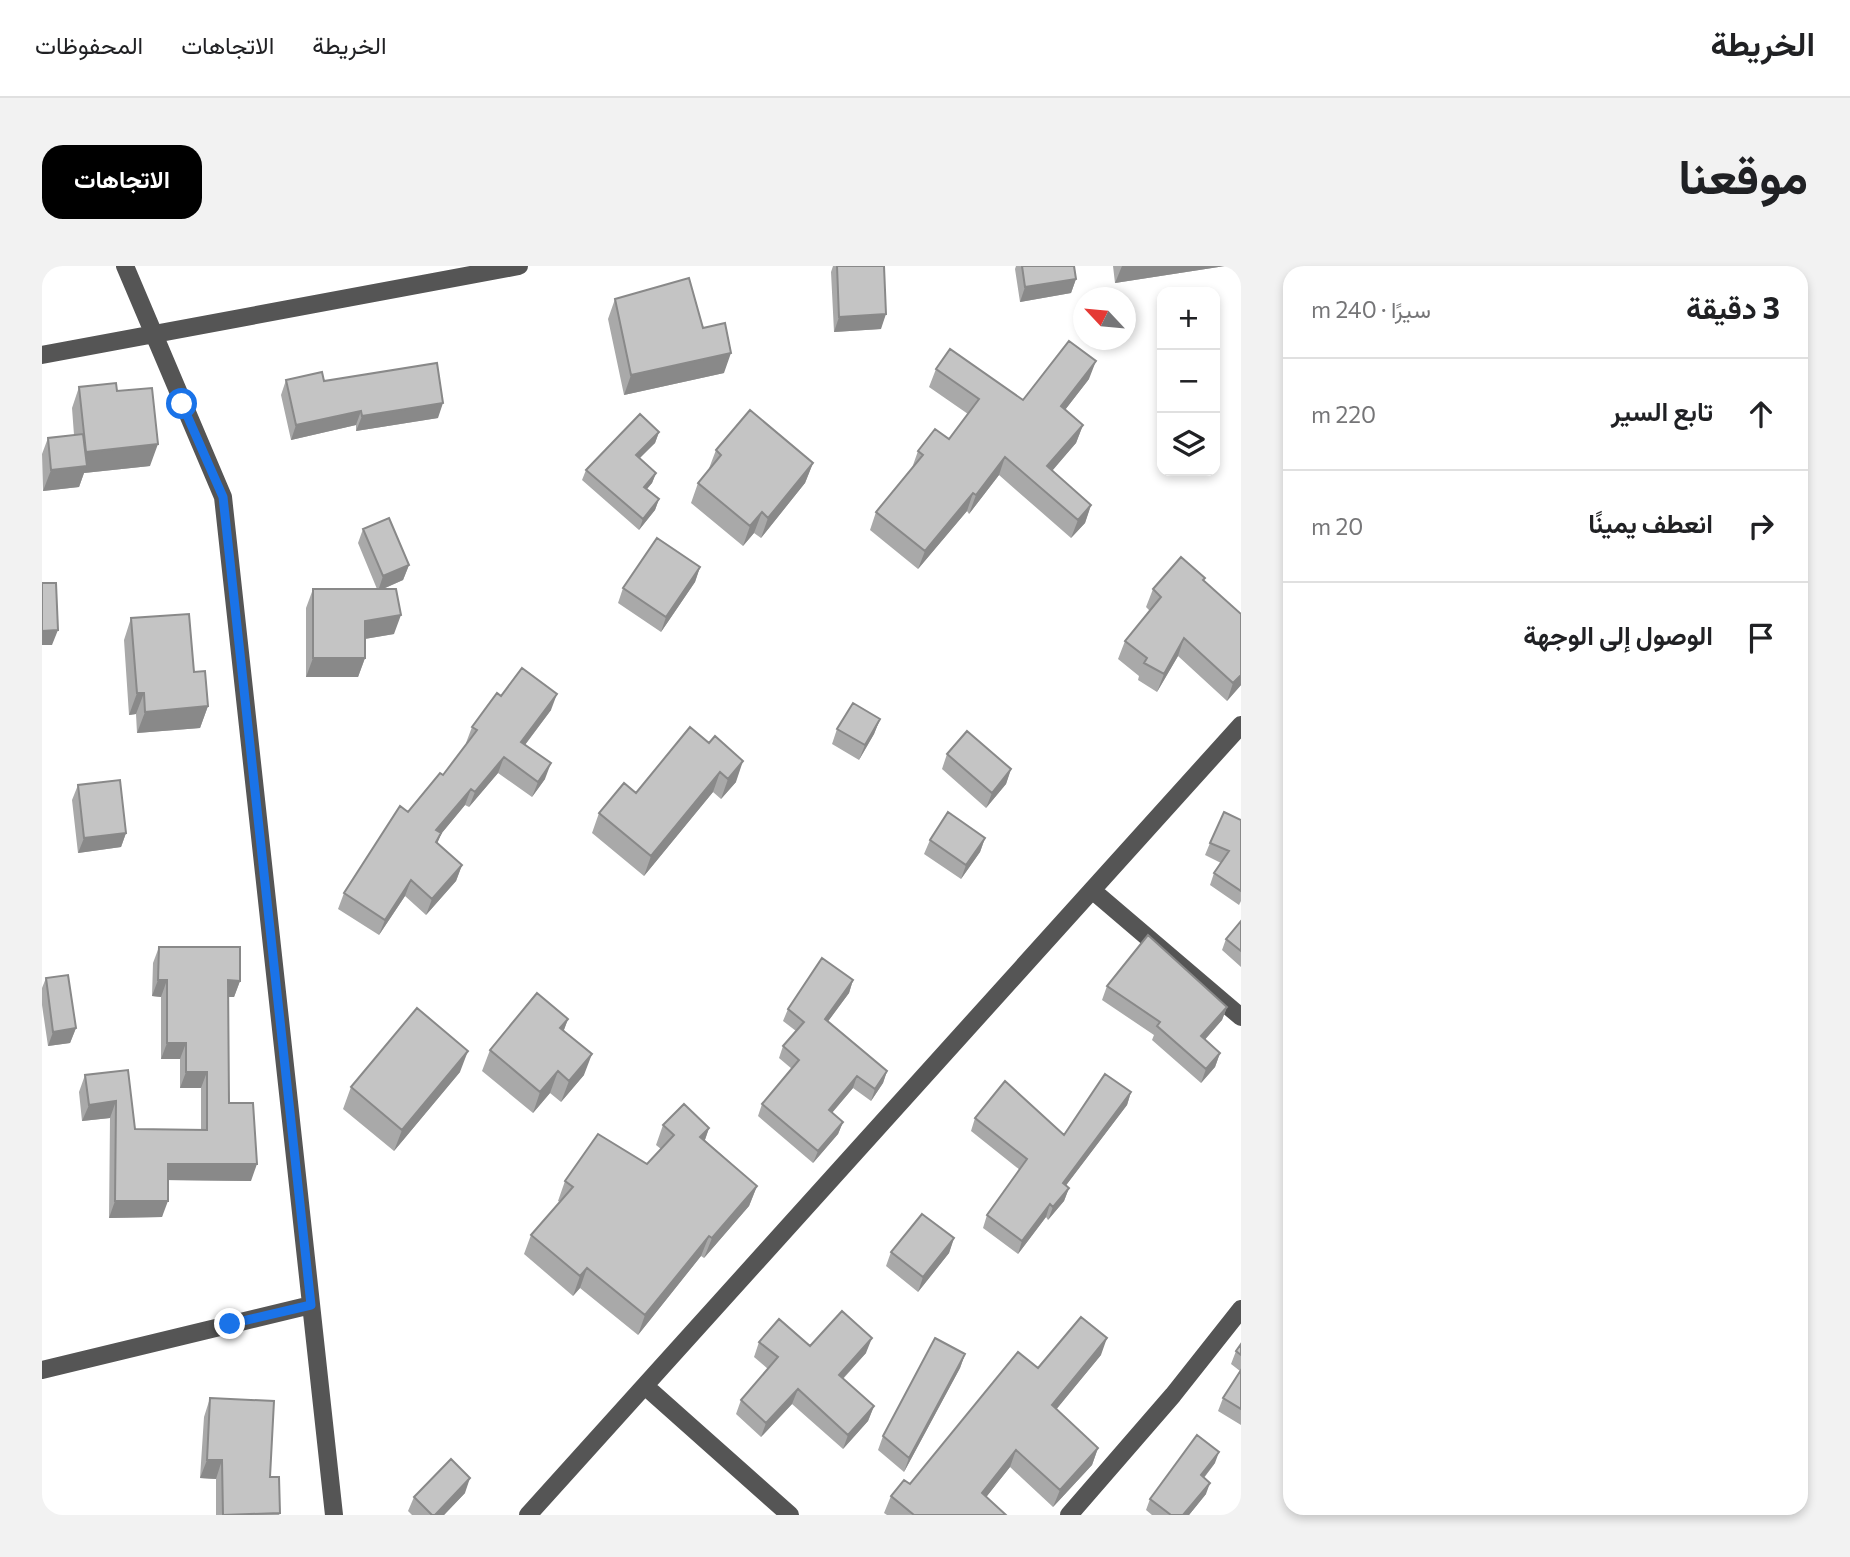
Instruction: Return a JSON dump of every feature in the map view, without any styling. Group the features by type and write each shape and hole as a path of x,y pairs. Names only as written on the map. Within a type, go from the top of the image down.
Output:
{"street":[{"path":"125,266 223,497 334,1515"},
{"path":"42,355 519,266"},
{"path":"528,1515 1239,729"},
{"path":"1092,890 1241,1017"},
{"path":"42,1370 311,1305"},
{"path":"1069,1515 1173,1395 1241,1309"},
{"path":"645,1386 790,1515"}],"building":[{"path":"837,266 884,266 886,314 839,317"},
{"path":"1022,266 1074,266 1076,279 1025,287"},
{"path":"689,278 703,328 725,323 731,353 631,375 615,299"},
{"path":"1069,341 1073,344 1073,350 1081,350 1096,361 1061,406 1083,425 1047,466 1091,505 1078,520 1005,457 976,495 973,493 925,551 876,512 923,455 918,451 935,429 949,439 979,399 936,369 950,349 1023,400"},
{"path":"437,363 443,403 362,416 361,411 296,425 286,380 322,372 324,381"},
{"path":"116,383 117,391 152,388 158,444 86,452 79,387"},
{"path":"750,410 813,463 768,518 762,512 750,526 698,483 721,455 716,450"},
{"path":"640,414 659,432 636,455 656,473 644,487 659,499 643,519 586,470"},
{"path":"83,434 87,466 51,470 48,438"},
{"path":"389,518 409,565 383,576 363,529"},
{"path":"657,538 700,567 666,617 623,588"},
{"path":"1181,557 1241,614 1241,675 1233,683 1184,638 1164,674 1144,663 1147,658 1125,641 1161,597 1153,589"},
{"path":"42,583 56,583 58,630 42,631"},
{"path":"313,589 396,589 401,615 365,621 365,658 313,658"},
{"path":"189,614 194,672 205,671 208,706 145,712 144,693 137,693 131,618"},
{"path":"522,668 557,694 521,742 551,763 538,782 504,757 475,792 471,789 436,830 441,833 436,842 462,865 432,899 411,880 385,920 344,893 400,806 408,812 440,773 443,775 477,730 472,727 497,693 501,696"},
{"path":"853,703 880,719 865,745 837,729"},
{"path":"690,727 709,743 715,736 743,761 728,779 720,772 651,856 599,813 624,783 636,793"},
{"path":"967,731 1011,769 992,793 947,754"},
{"path":"120,780 126,833 84,838 78,785"},
{"path":"948,812 985,838 966,865 930,840"},
{"path":"1224,812 1241,820 1241,891 1214,873 1229,851 1210,843"},
{"path":"1241,921 1241,951 1226,939"},
{"path":"1148,935 1227,1007 1201,1036 1220,1053 1206,1069 1157,1026 1160,1022 1107,986"},
{"path":"159,947 240,947 240,981 228,980 229,1103 253,1103 257,1164 168,1164 168,1201 115,1201 116,1101 89,1105 85,1075 128,1070 135,1129 207,1130 207,1072 186,1072 186,1043 167,1043 167,980 158,980"},
{"path":"822,958 853,980 825,1019 887,1071 875,1089 857,1076 829,1110 843,1122 818,1151 762,1104 799,1060 783,1046 804,1022 788,1009"},
{"path":"68,975 76,1028 53,1032 46,978"},
{"path":"537,993 568,1019 560,1028 592,1054 569,1081 558,1071 540,1092 490,1050"},
{"path":"417,1008 468,1051 402,1130 351,1087"},
{"path":"1105,1074 1131,1092 1063,1183 1069,1188 1053,1207 1050,1204 1022,1241 987,1215 1027,1159 975,1118 1005,1081 1064,1135"},
{"path":"684,1104 709,1128 700,1137 757,1186 712,1238 709,1236 645,1315 587,1268 580,1276 531,1235 573,1187 565,1181 598,1134 647,1164 674,1135 663,1125"},
{"path":"922,1214 954,1238 923,1277 891,1252"},
{"path":"842,1311 872,1338 839,1375 874,1406 848,1435 798,1389 766,1423 741,1400 778,1357 759,1342 779,1319 810,1346"},
{"path":"1081,1317 1107,1338 1052,1405 1098,1448 1060,1490 1016,1450 982,1493 1006,1515 914,1515 891,1496 904,1480 910,1484 1018,1352 1038,1368"},
{"path":"935,1338 965,1354 909,1458 883,1436"},
{"path":"1241,1370 1241,1409 1223,1398"},
{"path":"210,1398 274,1401 270,1477 279,1477 280,1513 223,1515 222,1460 207,1460"},
{"path":"1197,1435 1219,1452 1201,1475 1210,1483 1183,1515 1171,1515 1150,1499"},
{"path":"451,1459 470,1478 432,1515 414,1497"}],"route":[{"path":"182,404 223,497 311,1305 230,1324"}]}
